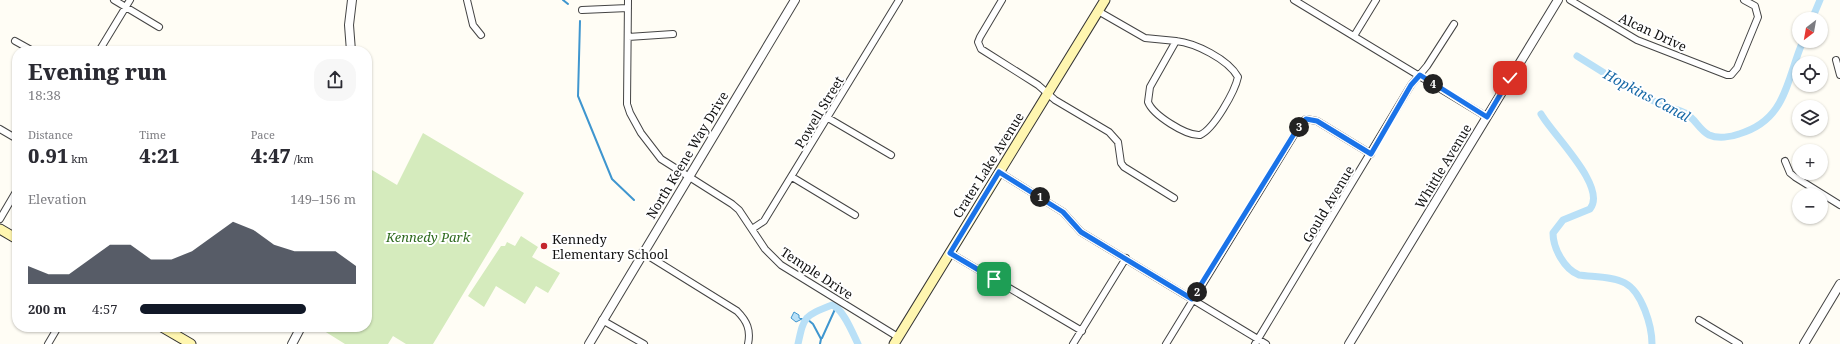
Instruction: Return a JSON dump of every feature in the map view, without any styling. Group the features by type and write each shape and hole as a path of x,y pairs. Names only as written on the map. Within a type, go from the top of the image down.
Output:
{"main road":[{"name":"Crater Lake Avenue","path":"896,340 1105,0"},
{"path":"0,229 12,236"},
{"path":"170,332 190,344"}],"street":[{"path":"114,0 159,27"},
{"path":"102,46 130,0"},
{"path":"351,46 349,25 352,0"},
{"path":"467,0 473,25 481,35"},
{"name":"Temple Drive","path":"628,0 626,91 630,113 641,133 661,159 739,210 765,249 781,264 896,340"},
{"name":"North Keene Way Drive","path":"589,344 642,252 795,0"},
{"name":"Powell Street","path":"752,229 764,221 899,0"},
{"path":"1002,0 980,37 979,46 984,52 1038,85 1048,94 1109,132 1118,142 1121,163 1174,198"},
{"path":"1294,0 1487,117"},
{"path":"1354,36 1376,0"},
{"name":"Whittle Avenue","path":"1349,344 1558,0"},
{"name":"Alcan Drive","path":"1570,0 1638,40 1721,74 1731,75 1737,68 1758,17 1758,10 1751,3 1744,0"},
{"path":"582,10 628,8"},
{"path":"1098,11 1145,38 1190,42 1230,66 1238,77 1234,88 1211,128 1200,135 1189,133 1156,114 1148,102 1150,87 1176,41"},
{"name":"Gould Avenue","path":"1256,342 1371,154 1411,85 1428,66 1454,24"},
{"path":"628,37 673,34"},
{"path":"15,41 24,46"},
{"path":"1836,60 1840,76"},
{"path":"828,118 891,156"},
{"path":"1166,344 1192,299 1299,126 1306,119 1317,121 1371,154"},
{"path":"0,129 12,136"},
{"path":"1785,161 1790,173 1795,178 1840,204"},
{"path":"999,172 1063,212 1076,228 1192,299 1256,342 1266,344"},
{"path":"792,177 856,215"},
{"path":"0,218 12,198"},
{"path":"642,252 737,311 743,317 749,329 748,344"},
{"path":"950,253 1082,331"},
{"path":"1073,344 1126,258"},
{"path":"1804,344 1839,290"},
{"path":"602,320 644,344"},
{"path":"1700,320 1739,344"},
{"path":"48,344 55,332"},
{"path":"292,344 298,332"}],"green space":[{"name":"Kennedy Park","path":"423,133 524,193 433,344 406,344 393,336 388,344 345,344 326,332 372,332 372,170 397,185"},
{"path":"521,236 538,247 532,257 560,273 548,293 536,286 525,304 496,286 484,307 468,296 501,246 505,246 507,242 515,246"}],"water":[{"path":"794,312 799,315 799,318 802,319 796,322 791,318"}],"waterway":[{"path":"563,0 568,4"},
{"name":"Hopkins Canal","path":"1815,12 1820,0"},
{"path":"580,21 578,96 612,179 634,200"},
{"name":"Hopkins Canal","path":"1577,56 1642,95 1667,107 1685,113 1709,135 1724,137 1736,135 1755,128 1767,119 1776,109 1783,97 1800,48"},
{"name":"Hopkins Canal","path":"1541,114 1585,175 1594,199 1590,209 1563,220 1553,233 1557,251 1564,263 1579,275 1615,279 1631,287 1645,310 1652,337 1652,344"},
{"name":"Hopkins Canal","path":"798,344 804,322 807,318 832,305 836,307 844,316 858,344"},
{"path":"822,338 836,307"},
{"path":"801,319 807,319 813,324 821,339 820,344"}],"place":[{"name":"Kennedy Elementary School","path":"544,246"}],"route":[{"path":"994,279 950,253 999,172 1063,212 1081,232 1192,299 1299,126 1306,119 1317,121 1371,154 1411,85 1420,75 1487,117 1510,78"}]}
